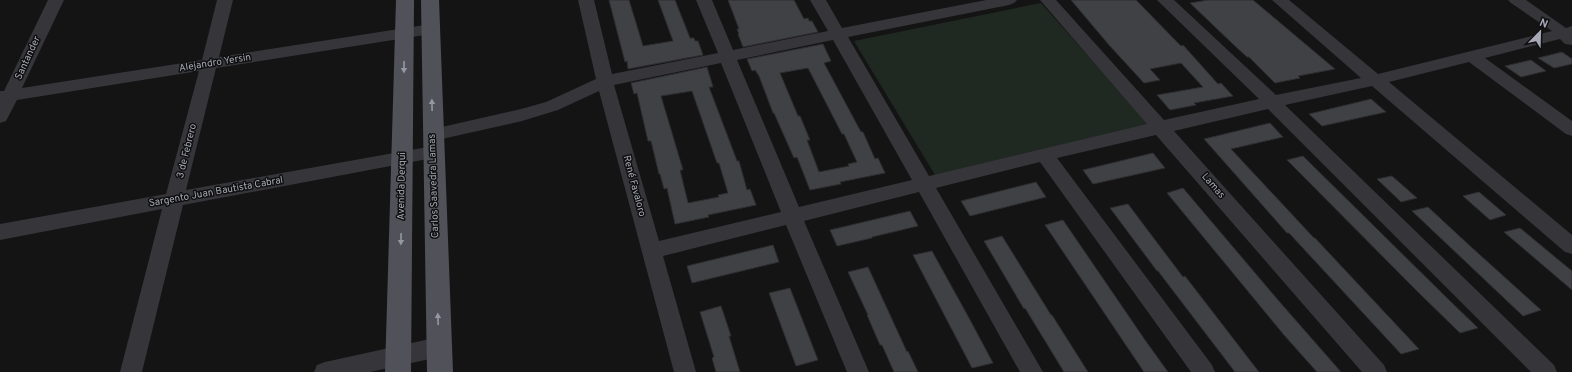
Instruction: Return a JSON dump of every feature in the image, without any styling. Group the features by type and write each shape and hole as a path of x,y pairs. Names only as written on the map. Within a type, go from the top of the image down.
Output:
{"main road":[{"name":"Avenida Derqui","path":"398,364 405,0"},
{"name":"Carlos Saavedra Lamas","path":"430,0 440,372"}],"street":[{"name":"Santander","path":"0,117 5,96 56,0"},
{"name":"3 de Febrero","path":"131,372 225,0"},
{"name":"René Favaloro","path":"586,0 606,81 685,372"},
{"path":"704,0 792,216 858,372"},
{"path":"818,0 1032,372"},
{"path":"936,0 945,13"},
{"name":"Sargento Juan Bautista Cabral","path":"0,232 402,158 433,143 552,106 606,81 1009,0"},
{"name":"Lamas","path":"1048,0 1376,372"},
{"path":"1166,0 1272,102 1546,372"},
{"path":"1280,0 1572,246"},
{"path":"1516,0 1569,35"},
{"name":"Alejandro Yersin","path":"5,96 404,32 431,29"},
{"path":"652,251 1044,154 1376,80 1472,56 1569,35"},
{"path":"1472,56 1572,130"},
{"path":"1044,154 1204,372"},
{"path":"325,372 398,364 439,347"}],"shaded area":[{"path":"1041,3 1149,124 935,175 854,41"}],"building":[{"path":"609,0 629,0 643,46 673,41 658,0 675,0 690,38 694,38 695,41 698,41 703,55 628,69"},
{"path":"728,0 794,0 804,19 808,18 809,21 812,21 818,32 743,47 738,34 737,29 739,29"},
{"path":"1071,0 1136,0 1181,46 1183,45 1218,84 1221,83 1233,96 1194,103 1196,105 1170,110 1157,95 1203,87 1181,63 1150,69 1160,80 1144,83"},
{"path":"1208,0 1253,0 1335,69 1298,76 1300,78 1275,83 1190,3"},
{"path":"823,44 831,61 824,63 861,132 863,132 875,159 878,158 885,173 810,190 797,157 794,158 773,113 759,76 755,70 752,71 747,59","holes":["808,68 842,134 844,134 857,162 848,164 849,166 819,172 807,140 810,140 780,73"]},
{"path":"1562,52 1572,59 1572,64 1554,68 1538,58"},
{"path":"1531,60 1546,71 1521,77 1505,66"},
{"path":"707,67 713,87 709,87 737,161 739,161 747,190 750,189 756,205 708,215 709,217 675,224 667,188 664,189 651,141 648,141 637,93 634,94 631,83","holes":["692,91 717,163 719,163 728,193 718,195 719,197 688,203 680,170 683,170 661,96"]},
{"path":"1371,99 1386,112 1322,126 1309,114"},
{"path":"1270,123 1283,137 1231,149 1419,349 1401,354 1289,233 1287,233 1204,139"},
{"path":"1153,153 1165,168 1093,184 1083,170"},
{"path":"1303,156 1478,328 1460,333 1287,160"},
{"path":"1392,176 1417,198 1401,202 1377,179"},
{"path":"1036,182 1046,197 970,216 961,201"},
{"path":"1183,188 1341,372 1317,372 1284,335 1167,193"},
{"path":"1479,192 1506,215 1490,220 1463,196"},
{"path":"1128,204 1183,277 1185,276 1259,372 1235,372 1110,208"},
{"path":"1428,207 1541,310 1523,316 1412,211"},
{"path":"910,211 918,226 872,238 837,246 830,230"},
{"path":"1063,220 1168,372 1144,372 1045,225"},
{"path":"1520,228 1572,271 1572,290 1504,232"},
{"path":"1002,236 1088,372 1064,372 1025,308 1024,309 984,241"},
{"path":"773,245 779,262 692,283 687,266"},
{"path":"932,251 993,363 972,368 913,255"},
{"path":"868,267 907,352 908,351 918,372 894,372 882,345 880,345 848,272"},
{"path":"790,288 818,360 796,366 769,293"},
{"path":"721,306 731,336 729,336 740,372 716,372 712,358 714,357 700,312"}]}
